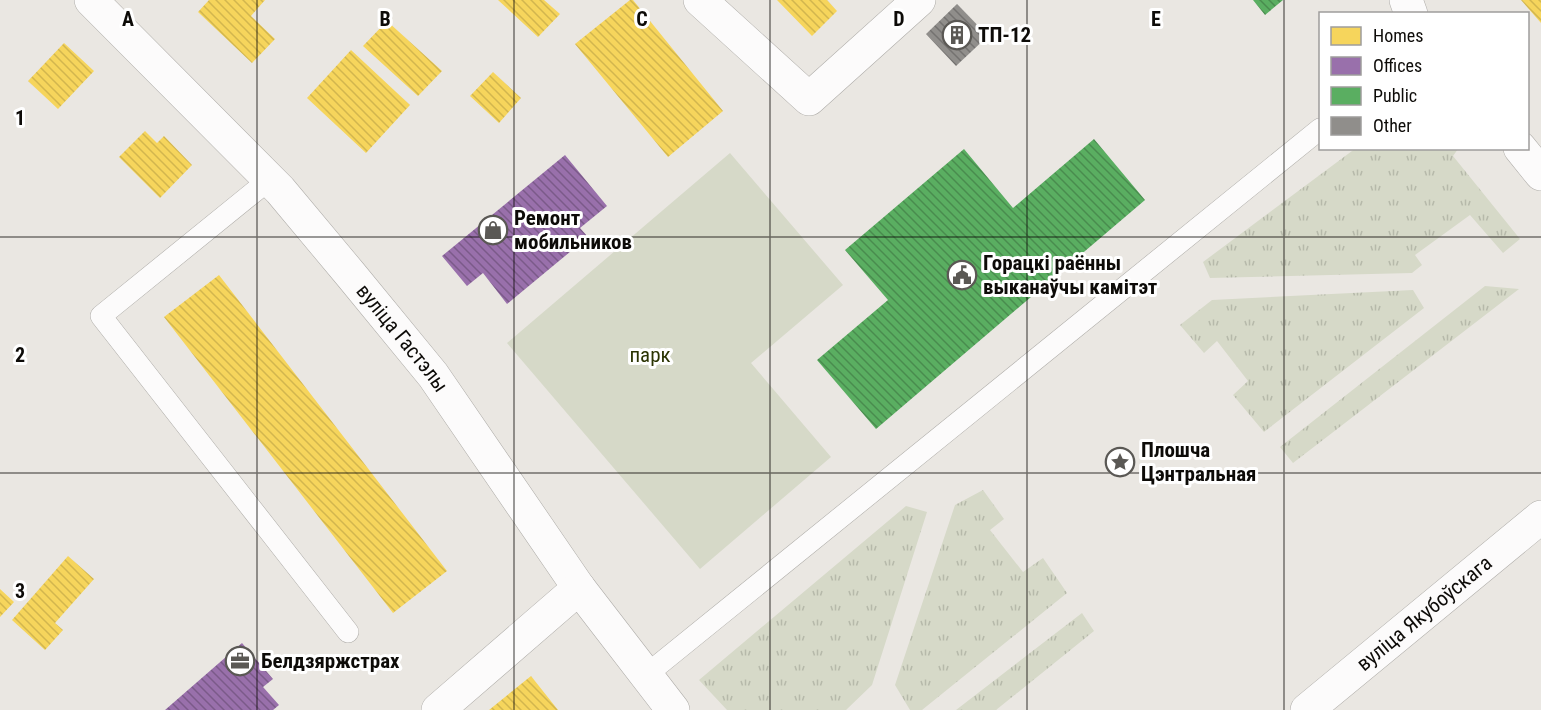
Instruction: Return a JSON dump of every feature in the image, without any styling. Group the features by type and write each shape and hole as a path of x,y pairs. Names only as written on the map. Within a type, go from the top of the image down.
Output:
{"street":[{"name":"вуліца Гастэлы","path":"91,0 270,179 433,375 579,588 673,710"},
{"path":"700,0 809,99 919,0"},
{"path":"1522,150 1541,174"},
{"name":"вуліца Якубоўскага","path":"1307,710 1541,517"},
{"path":"438,710 579,588"}],"lane":[{"path":"646,675 1319,130"},
{"path":"270,179 101,316 348,632"}],"green space":[{"path":"1353,150 1457,150 1453,156 1520,239 1503,253 1470,215 1415,255 1422,265 1412,273 1210,278 1203,262"},
{"name":"парк","path":"730,153 843,285 751,363 831,457 700,569 507,343"},
{"path":"1485,286 1519,289 1293,463 1280,447"},
{"path":"1413,290 1424,308 1264,432 1233,395 1248,381 1217,341 1204,353 1180,325 1212,300"},
{"path":"983,490 1004,519 990,530 1023,572 1043,558 1067,593 922,710 910,710 895,685 955,505"},
{"path":"906,506 927,512 872,685 846,710 727,710 699,680"},
{"path":"1082,613 1094,631 996,710 956,710"}],"building: Homes":[{"path":"209,0 265,0 251,16 275,39 252,63 198,12"},
{"path":"498,0 544,0 560,14 538,37"},
{"path":"630,0 633,0 723,111 668,157 575,44"},
{"path":"777,0 827,0 837,11 812,36"},
{"path":"1521,0 1541,0 1541,23"},
{"path":"387,21 442,71 418,96 363,46"},
{"path":"64,43 94,71 58,109 28,81"},
{"path":"351,50 410,105 366,153 307,98"},
{"path":"493,72 521,98 499,123 470,96"},
{"path":"145,131 157,143 164,136 192,165 160,198 119,157"},
{"path":"219,275 447,571 393,613 164,317"},
{"path":"68,556 94,579 55,623 63,630 45,650 12,620"},
{"path":"0,589 14,602 0,617"},
{"path":"531,676 558,710 489,710"}],"building: Offices":[{"path":"565,155 607,206 580,228 588,237 507,304 483,273 467,286 442,256"},
{"name":"Белдзяржстрах","path":"242,643 273,679 263,687 279,705 273,710 165,710"}],"building: Public":[{"path":"1253,0 1283,0 1265,15"},
{"name":"Горацкі раённы выканаўчы камітэт","path":"1094,139 1145,200 876,429 817,360 888,300 845,250 964,149 1013,208"}],"building: Other":[{"name":"ТП-12","path":"957,4 988,36 956,66 926,34"}],"place":[{"name":"ТП-12","path":"957,35"},
{"name":"Ремонт мобильников","path":"493,230"},
{"name":"Горацкі раённы выканаўчы камітэт","path":"962,275"},
{"name":"Плошча Цэнтральная","path":"1120,462"},
{"name":"Белдзяржстрах","path":"240,661"}]}
